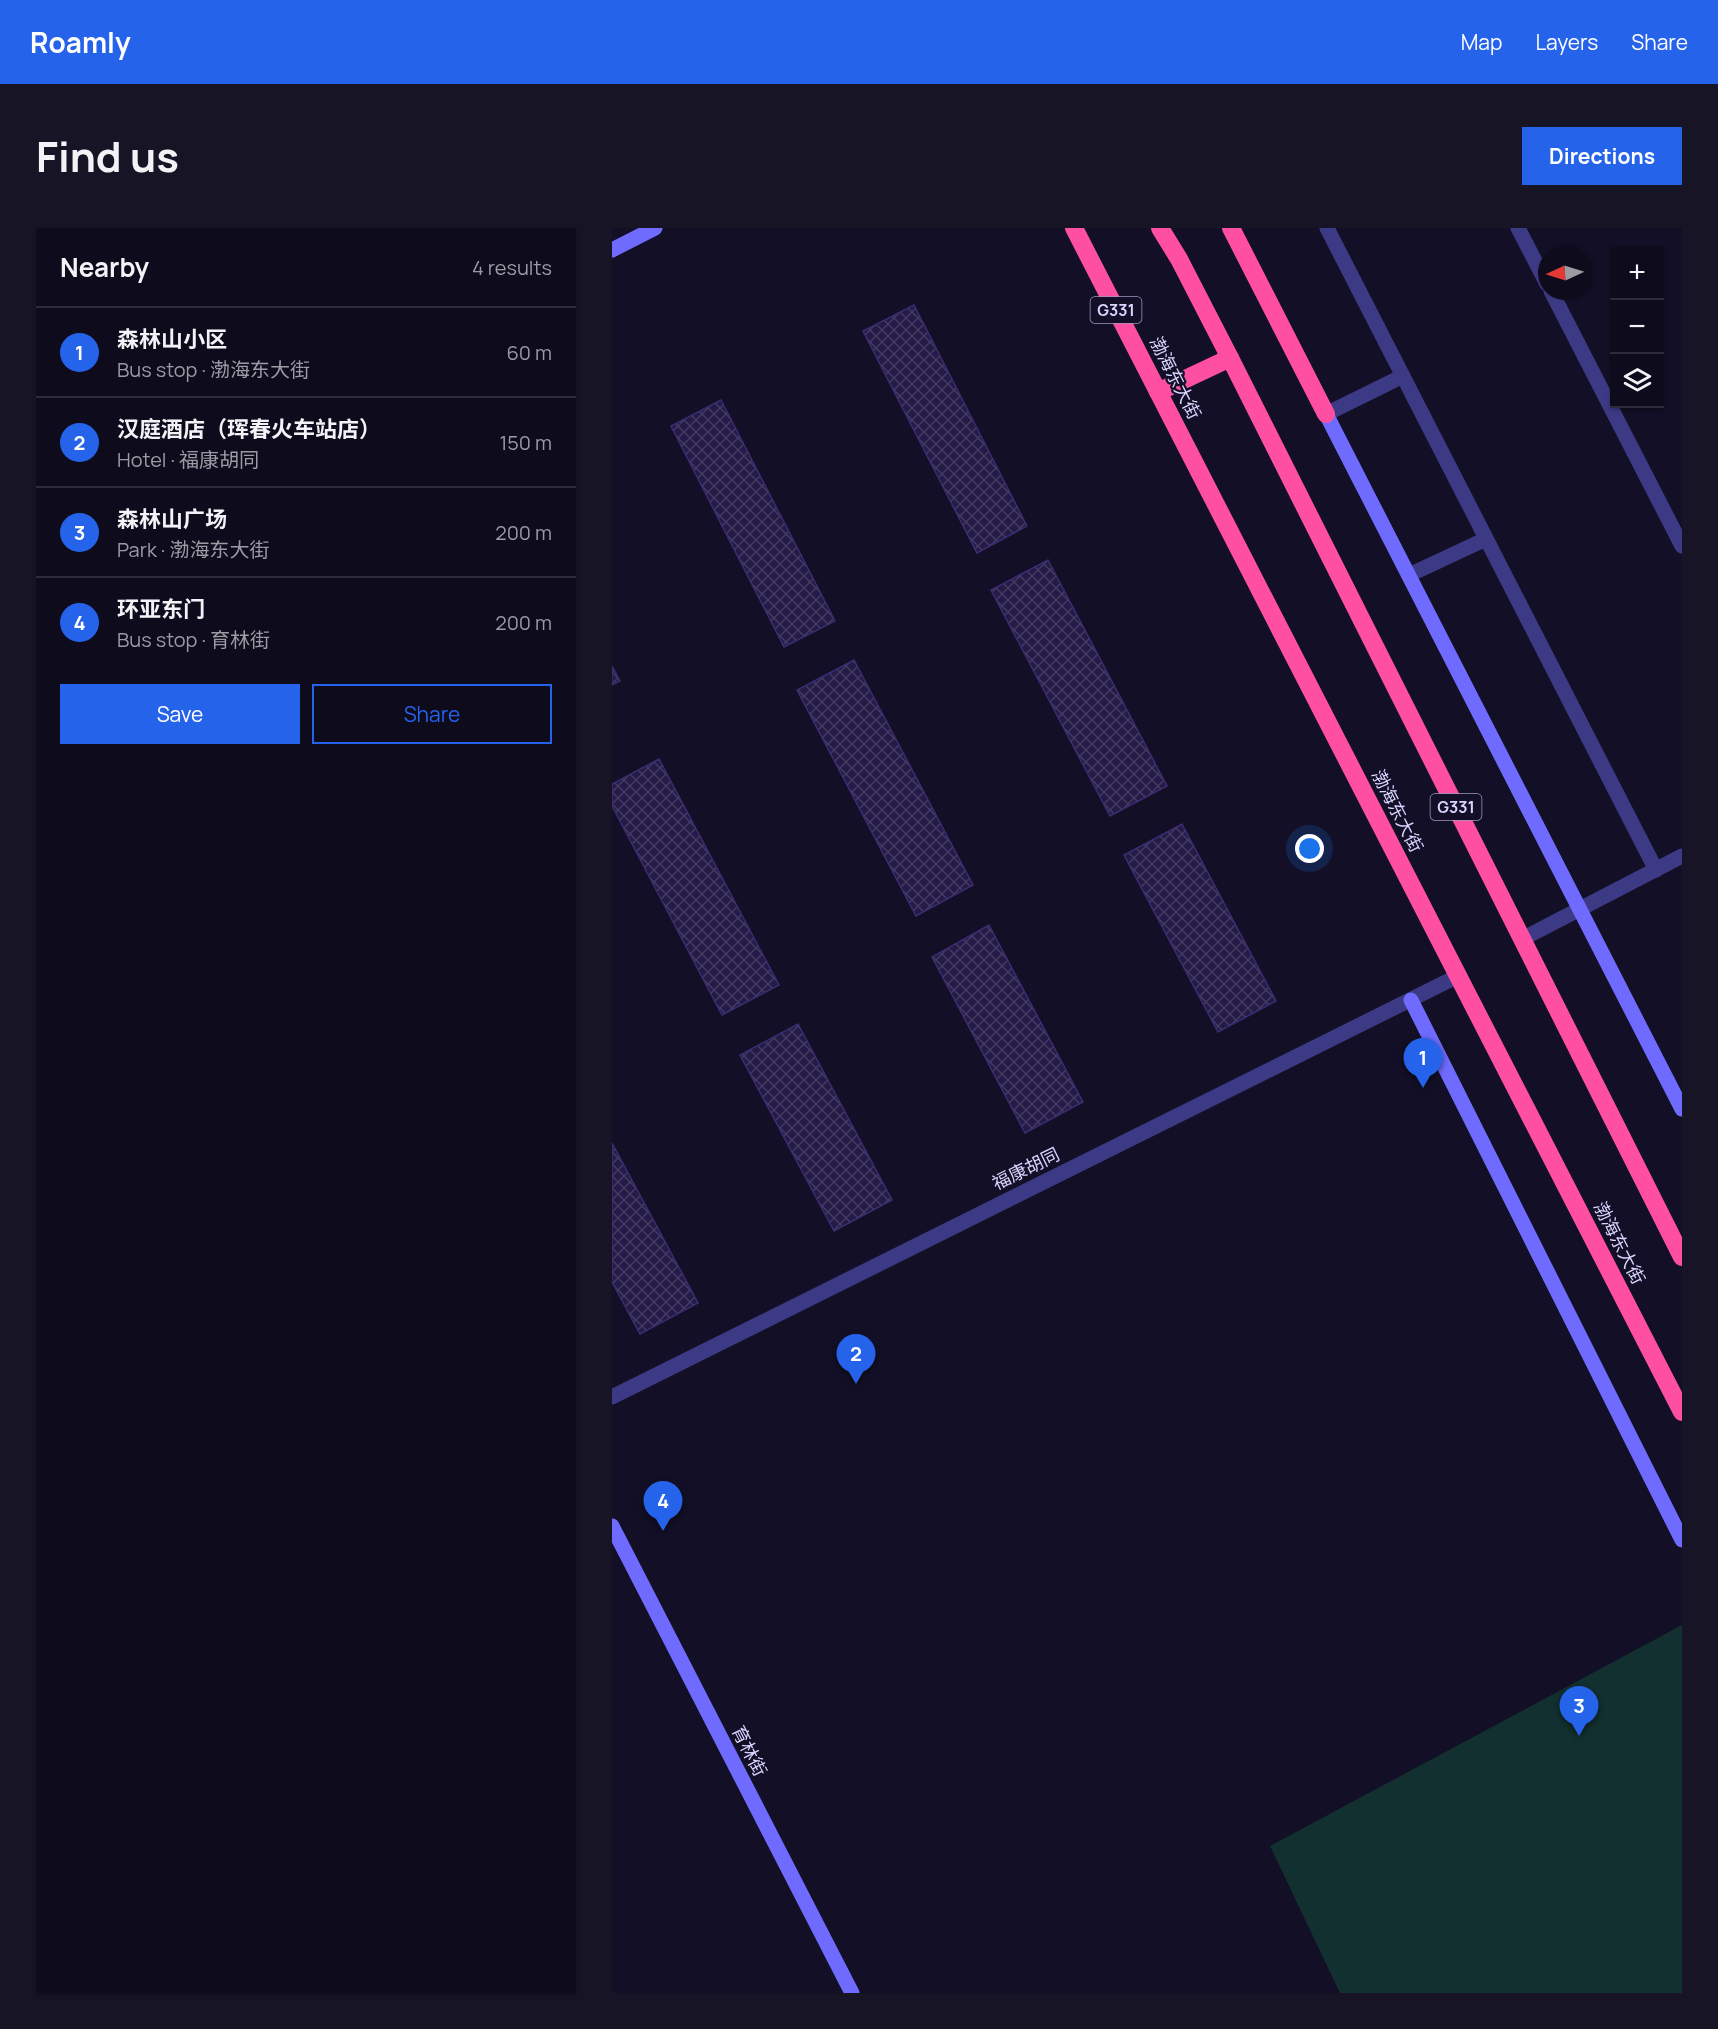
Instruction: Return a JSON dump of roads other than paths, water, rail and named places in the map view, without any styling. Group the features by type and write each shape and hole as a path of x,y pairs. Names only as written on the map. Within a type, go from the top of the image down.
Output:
{"highway":[{"name":"渤海东大街","path":"1074,228 1682,1412"},
{"name":"G331","path":"1160,228 1179,259 1230,358 1682,1257"},
{"path":"1170,228 1179,259"},
{"path":"1231,228 1326,414"},
{"path":"1158,392 1230,358"}],"street":[{"path":"612,250 655,228"},
{"path":"1327,228 1656,870"},
{"path":"1518,228 1538,267"},
{"path":"1556,300 1682,546"},
{"path":"1403,376 1326,414 1682,1108"},
{"path":"1409,575 1486,539"},
{"path":"1522,939 1682,856"},
{"name":"福康胡同","path":"612,1396 1458,976"},
{"path":"1411,1000 1682,1540"},
{"name":"育林街","path":"614,1534 852,1993"}],"place":[{"name":"森林山小区","path":"1423,1088"},
{"name":"汉庭酒店（珲春火车站店）","path":"856,1384"},
{"name":"环亚东门","path":"663,1531"},
{"name":"森林山广场","path":"1579,1736"}]}
